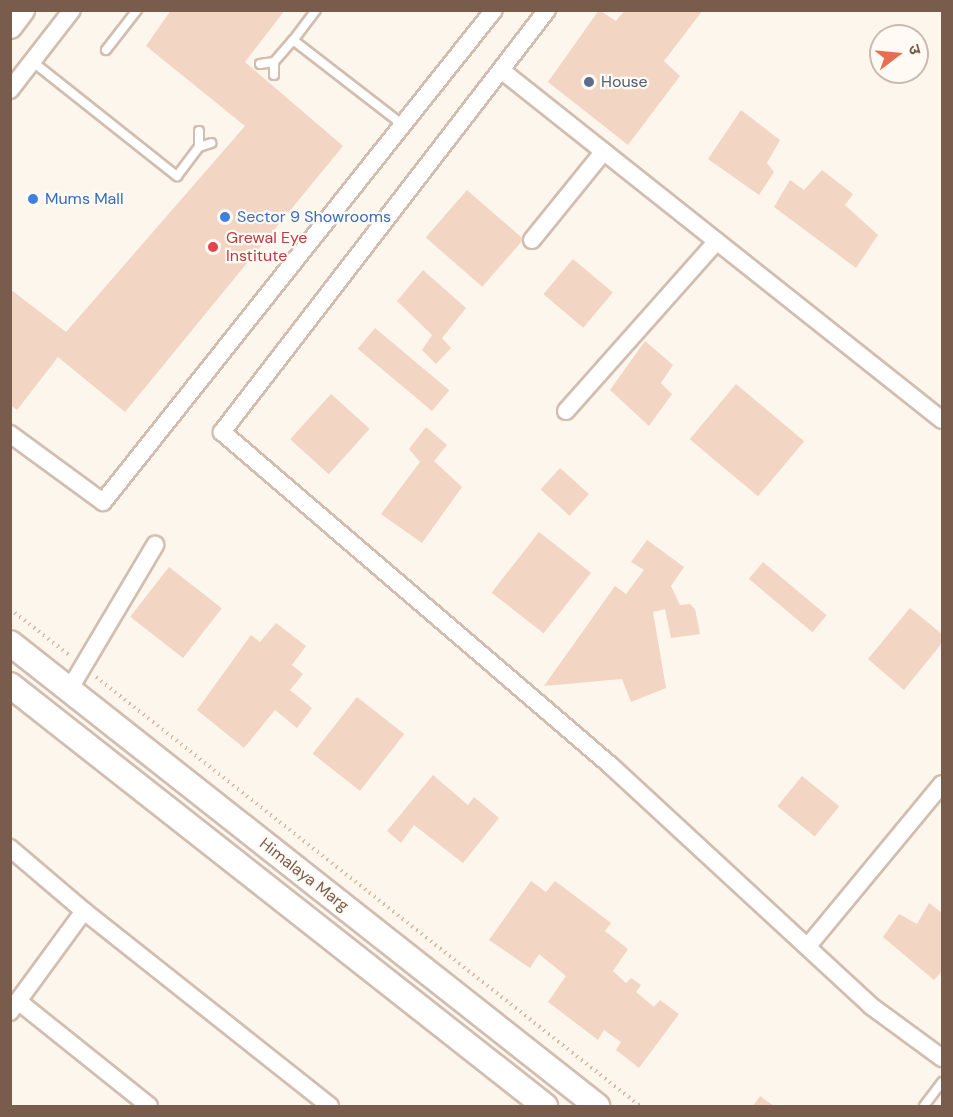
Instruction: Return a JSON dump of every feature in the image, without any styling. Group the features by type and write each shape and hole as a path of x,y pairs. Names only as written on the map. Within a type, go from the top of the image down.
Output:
{"main road":[{"path":"10,26 22,10"},
{"name":"Himalaya Marg","path":"10,644 597,1107"},
{"name":"Himalaya Marg","path":"10,685 545,1107"}],"street":[{"path":"10,90 72,10"},
{"path":"10,434 103,502 494,10"},
{"path":"547,10 222,432 609,764 871,1006 942,1058"},
{"path":"501,70 942,420"},
{"path":"532,240 604,151"},
{"path":"566,411 717,241"},
{"path":"69,690 155,544"},
{"path":"808,946 942,784"},
{"path":"10,848 84,911 330,1107"},
{"path":"84,911 14,1006 149,1107"}],"lane":[{"path":"106,50 137,10"},
{"path":"274,75 274,62 316,10"},
{"path":"293,40 403,125"},
{"path":"33,62 177,176 199,147 200,131"},
{"path":"260,64 274,62"},
{"path":"199,147 211,143"},
{"path":"924,1107 942,1082"}],"path":[{"path":"10,609 640,1107"}],"building":[{"name":"Sector 9 Showrooms","path":"171,10 285,10 245,62 343,146 125,412 58,357 17,410 10,405 10,289 66,332 245,126 146,46"},
{"path":"599,10 616,21 625,10 703,10 664,61 680,76 628,145 548,82"},
{"path":"741,110 780,140 767,163 774,172 759,195 708,159"},
{"path":"822,170 853,194 845,205 878,235 856,268 774,207 790,180 804,190"},
{"path":"467,190 524,239 482,287 426,238"},
{"path":"573,259 613,292 583,328 543,294"},
{"path":"423,270 466,308 442,338 451,348 436,364 422,350 432,335 397,301"},
{"path":"375,328 449,390 432,411 358,349"},
{"path":"645,341 673,365 661,383 672,394 649,426 610,390"},
{"path":"736,384 804,441 758,496 690,439"},
{"path":"331,394 370,429 329,474 290,439"},
{"path":"426,427 447,445 434,461 462,487 422,543 381,514 420,462 409,449"},
{"path":"560,468 589,494 570,516 541,490"},
{"path":"539,532 591,573 544,633 492,593"},
{"path":"647,540 684,567 671,586 680,605 690,604 695,609 700,634 671,638 665,609 653,612 666,688 631,702 622,679 544,686 615,586 626,594 644,570 631,562"},
{"path":"763,562 827,615 812,632 749,579"},
{"path":"169,567 222,608 183,658 130,617"},
{"path":"910,608 942,634 942,643 904,690 868,659"},
{"path":"276,623 306,646 292,665 303,674 290,690 312,708 297,728 275,710 244,748 197,710 251,635 260,642"},
{"path":"357,697 404,734 360,791 313,754"},
{"path":"433,775 468,805 474,797 499,818 463,863 414,825 401,843 387,831"},
{"path":"802,776 839,806 815,837 777,806"},
{"path":"531,881 546,892 555,881 611,923 605,931 628,949 613,971 626,983 631,978 641,985 636,992 654,1007 660,1000 679,1014 639,1068 616,1050 621,1042 604,1030 598,1040 548,1002 566,976 539,954 530,968 489,940"},
{"path":"929,903 942,913 942,971 934,980 883,937 899,914 917,924"},
{"path":"760,1096 774,1106 753,1106"}],"place":[{"name":"House","path":"589,82"},
{"name":"Mums Mall","path":"33,199"},
{"name":"Sector 9 Showrooms","path":"225,217"},
{"name":"Grewal Eye Institute","path":"213,247"}]}
